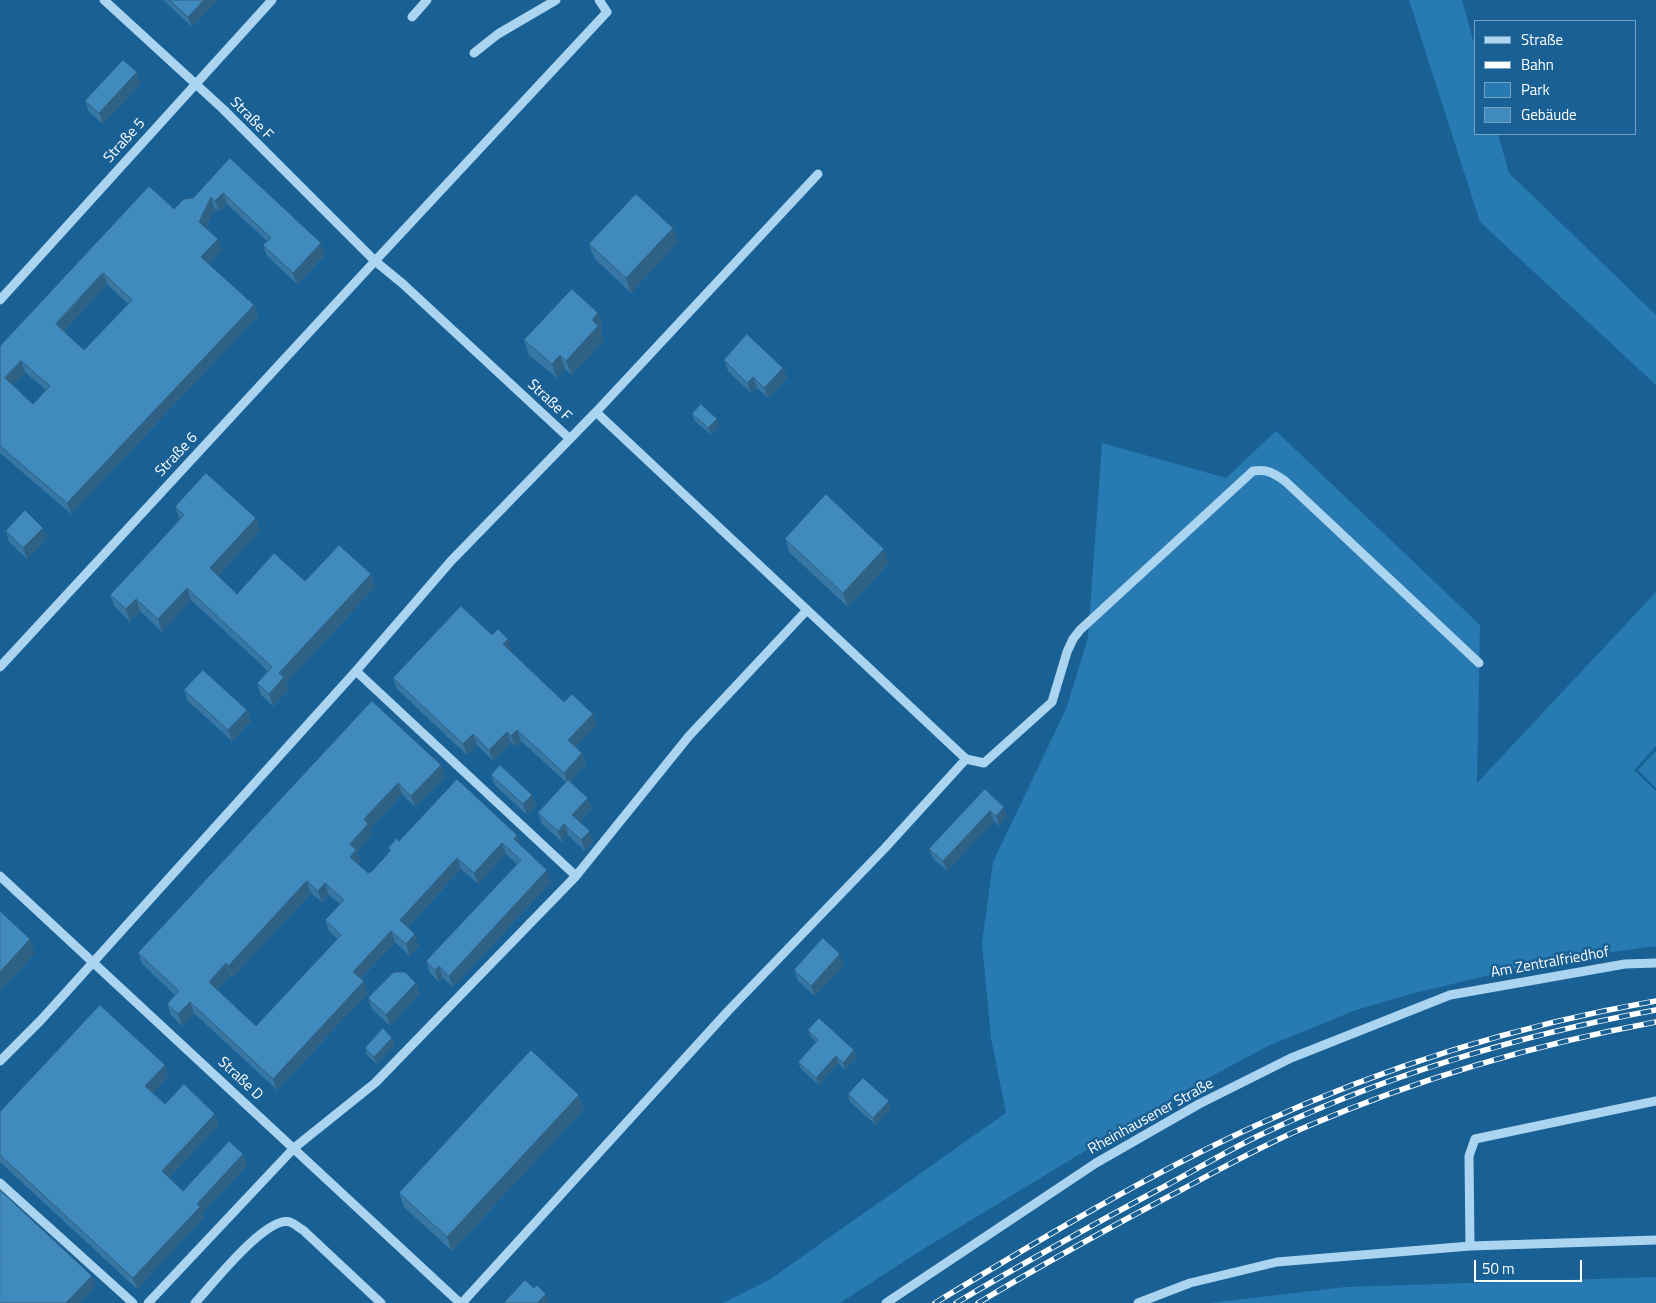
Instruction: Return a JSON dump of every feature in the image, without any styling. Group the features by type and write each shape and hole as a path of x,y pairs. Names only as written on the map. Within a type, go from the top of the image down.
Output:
{"street":[{"name":"Straße F","path":"104,0 195,84 375,261 403,284 570,439"},
{"name":"Straße 5","path":"0,300 272,0"},
{"path":"412,17 427,0"},
{"path":"474,53 498,34 556,0"},
{"path":"375,261 607,12 599,0"},
{"path":"0,1061 41,1020 356,671 451,561 596,412 818,174"},
{"name":"Straße 6","path":"0,667 375,261"},
{"path":"596,412 966,759 984,764 1052,702 1067,652 1073,638 1080,630 1253,471 1263,469 1272,472 1285,481 1480,663"},
{"path":"148,1303 294,1148 375,1084 576,876 689,736 807,610"},
{"path":"356,671 576,876"},
{"path":"461,1303 728,1011 885,848 966,759"},
{"name":"Straße D","path":"0,876 461,1303"},
{"name":"Am Zentralfriedhof","path":"1450,995 1625,964 1656,963"},
{"name":"Rheinhausener Straße","path":"886,1303 1096,1163 1199,1104 1291,1058 1450,995"},
{"path":"1470,1246 1469,1156 1476,1140 1656,1101"},
{"path":"0,1183 133,1303"},
{"path":"195,1303 259,1234 276,1223 289,1222 303,1230 382,1303"},
{"path":"1138,1303 1190,1283 1277,1262 1470,1246 1656,1240"}],"green space":[{"path":"1409,0 1462,0 1474,43 1474,135 1498,135 1509,173 1656,315 1656,385 1480,222"},
{"path":"1276,431 1480,625 1477,783 1656,592 1656,746 1634,770 1656,791 1656,946 1559,959 1414,993 1356,1010 1268,1046 1184,1091 920,1251 840,1303 723,1303 769,1280 1006,1113 991,1038 982,943 993,862 1066,709 1088,638 1102,443 1226,478"},
{"path":"1656,751 1656,788 1638,770"},
{"path":"1656,1277 1656,1303 1210,1303 1346,1287"}],"building":[{"path":"170,0 204,0 188,17"},
{"path":"123,60 137,72 99,113 85,101"},
{"path":"230,158 321,243 293,273 263,245 271,238 223,193 215,201 211,197 199,222 218,239 201,257 254,305 67,503 0,446 0,346 149,186 174,209 184,199 193,198","holes":["103,273 132,300 84,350 56,324","21,361 50,386 33,404 5,378"]},
{"path":"636,194 673,228 626,278 589,244"},
{"path":"572,289 598,313 592,320 598,326 566,361 560,355 552,364 524,340"},
{"path":"747,334 783,368 764,388 753,377 747,383 724,360"},
{"path":"701,404 717,419 708,428 692,414"},
{"path":"206,473 256,518 210,568 237,594 274,553 305,581 339,545 371,574 279,673 284,677 269,694 257,683 272,667 187,588 158,619 136,599 126,609 110,595 184,515 175,507"},
{"path":"826,494 884,549 843,593 785,539"},
{"path":"25,510 43,528 23,548 6,531"},
{"path":"461,606 492,635 498,629 508,639 503,644 564,702 572,694 593,714 568,740 582,753 564,773 517,730 511,736 507,732 489,750 473,734 463,744 393,678"},
{"path":"203,670 247,710 228,730 184,690"},
{"path":"372,701 441,765 411,796 398,783 364,819 368,824 350,844 356,850 350,857 368,873 372,871 391,850 388,848 397,838 399,841 457,779 517,835 514,839 547,870 449,976 439,966 435,970 426,961 521,860 502,843 474,873 457,858 400,920 415,934 406,944 391,931 353,972 364,981 273,1079 190,1002 178,1014 167,1004 179,991 138,953","holes":["307,881 318,891 325,883 344,900 325,920 341,935 256,1026 209,982 226,963 228,966"]},
{"path":"500,765 532,795 523,804 491,775"},
{"path":"568,780 588,798 572,815 590,831 581,840 564,824 558,831 538,813"},
{"path":"985,789 1004,807 996,816 990,811 943,861 929,849"},
{"path":"0,911 30,939 0,972"},
{"path":"823,938 840,954 811,986 794,970"},
{"path":"394,972 405,972 416,983 386,1015 368,998"},
{"path":"100,1005 165,1065 145,1086 165,1104 184,1084 215,1114 162,1171 183,1191 229,1141 243,1154 197,1204 200,1207 133,1278 0,1155 0,1112"},
{"path":"819,1018 854,1050 843,1063 836,1056 816,1078 798,1062 818,1040 808,1030"},
{"path":"383,1028 392,1038 374,1057 365,1048"},
{"path":"531,1050 579,1095 447,1237 399,1193"},
{"path":"863,1078 889,1101 873,1118 848,1094"},
{"path":"0,1190 92,1276 66,1303 0,1303"},
{"path":"525,1280 534,1288 537,1285 546,1294 539,1303 504,1303"}],"railway":[{"path":"935,1303 1053,1232 1133,1187 1215,1145 1305,1104 1403,1067 1503,1035 1553,1022 1656,1001"},
{"path":"956,1303 1223,1154 1305,1114 1403,1076 1503,1045 1605,1020 1656,1010"},
{"path":"978,1303 1131,1216 1276,1140 1308,1126 1393,1093 1479,1064 1567,1041 1656,1022"}]}
